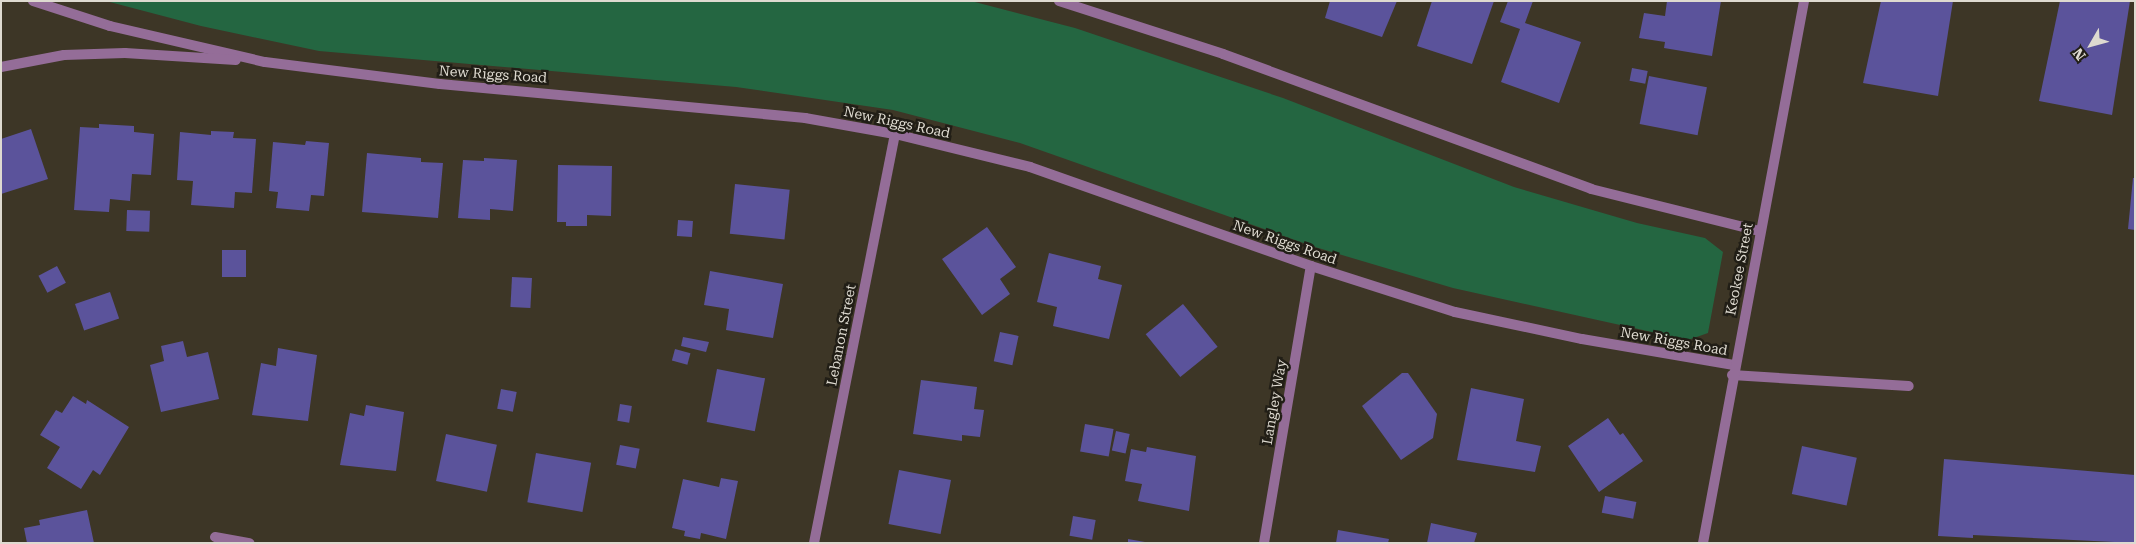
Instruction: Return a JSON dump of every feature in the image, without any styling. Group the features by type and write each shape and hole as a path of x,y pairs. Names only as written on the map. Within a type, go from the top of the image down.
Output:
{"street":[{"name":"New Riggs Road","path":"33,1 110,26 265,62 440,84 796,117 895,134 1030,167 1311,266 1455,312 1733,370 1909,386"},
{"path":"1059,1 1223,54 1592,189 1760,231"},
{"name":"Keokee Street","path":"1704,543 1733,370 1804,1"},
{"path":"1,68 64,55 125,53 265,62"},
{"name":"Lebanon Street","path":"814,543 895,134"},
{"name":"Langley Way","path":"1264,543 1311,266"},
{"path":"215,537 249,543"}],"green space":[{"path":"106,1 971,1 1075,28 1283,98 1514,187 1637,223 1705,238 1723,252 1708,333 1688,340 1453,288 1315,247 1020,143 893,110 736,87 319,51 201,26"}],"building":[{"path":"1330,1 1397,1 1382,37 1325,18"},
{"path":"1432,1 1494,1 1472,64 1417,46"},
{"path":"1508,1 1533,1 1525,23 1581,42 1559,103 1501,82 1520,29 1500,22"},
{"path":"1667,1 1721,1 1712,56 1664,48 1665,42 1639,38 1644,13 1665,16"},
{"path":"1881,1 1953,1 1938,96 1863,83"},
{"path":"2060,1 2130,1 2112,115 2039,101"},
{"path":"1632,68 1648,71 1645,84 1630,81"},
{"path":"1649,76 1707,87 1698,135 1640,124"},
{"path":"99,124 134,126 134,132 154,134 151,175 132,174 130,201 110,199 109,212 74,210 80,127 99,128"},
{"path":"31,129 48,179 1,194 1,139"},
{"path":"211,131 234,132 233,138 256,139 252,193 235,192 234,208 191,205 193,181 177,180 180,132 211,135"},
{"path":"306,141 329,143 324,196 311,195 309,211 276,208 278,192 269,191 273,142 305,145"},
{"path":"367,153 421,158 421,162 443,163 438,218 362,212"},
{"path":"484,158 517,160 513,211 490,209 490,220 458,218 463,160 484,161"},
{"path":"558,165 612,166 611,216 587,215 587,226 566,226 566,222 557,222"},
{"path":"2133,178 2135,178 2135,230 2128,229"},
{"path":"735,184 790,190 784,239 730,234"},
{"path":"127,210 150,211 149,232 126,231"},
{"path":"678,220 693,221 692,237 677,236"},
{"path":"987,227 1016,267 1000,279 1010,294 982,315 942,259"},
{"path":"222,250 246,250 246,277 222,277"},
{"path":"1049,253 1101,266 1098,279 1122,285 1109,339 1053,326 1057,307 1037,302"},
{"path":"57,266 66,283 47,293 38,276"},
{"path":"710,271 783,284 773,338 726,330 729,309 704,305"},
{"path":"512,277 532,278 530,308 510,307"},
{"path":"110,292 119,318 84,331 75,304"},
{"path":"1183,304 1218,347 1180,377 1146,334"},
{"path":"1000,332 1019,336 1012,365 994,361"},
{"path":"683,337 709,342 706,352 681,346"},
{"path":"183,341 187,357 208,352 219,399 161,412 150,365 164,361 161,346"},
{"path":"278,348 317,355 308,421 252,415 261,363 276,366"},
{"path":"675,349 690,353 687,365 672,361"},
{"path":"717,369 765,378 755,431 707,422"},
{"path":"1402,373 1408,373 1437,414 1433,438 1401,460 1362,406"},
{"path":"921,380 977,387 974,409 984,410 980,437 962,435 962,441 913,434"},
{"path":"1471,388 1524,399 1516,441 1541,446 1535,472 1457,460"},
{"path":"501,389 517,392 513,412 497,409"},
{"path":"73,396 86,404 87,400 129,427 100,475 93,470 81,489 47,468 60,447 40,435 56,410 62,413"},
{"path":"620,404 632,406 629,423 617,421"},
{"path":"366,405 404,412 396,471 340,465 350,413 364,416"},
{"path":"1608,418 1620,435 1623,433 1643,461 1599,492 1568,446"},
{"path":"1085,424 1114,429 1109,457 1080,452"},
{"path":"1116,431 1130,434 1126,453 1112,451"},
{"path":"446,434 497,445 487,492 436,481"},
{"path":"620,445 640,449 636,468 616,465"},
{"path":"1802,446 1857,458 1847,506 1792,494"},
{"path":"1147,447 1196,456 1189,511 1138,501 1142,484 1125,481 1131,449 1146,452"},
{"path":"536,453 591,463 582,512 527,502"},
{"path":"1944,459 2135,475 2135,543 1973,535 1973,538 1938,536"},
{"path":"899,470 951,480 941,534 889,524"},
{"path":"721,478 738,481 726,539 701,533 700,539 684,536 685,531 672,528 683,479 719,487"},
{"path":"1605,496 1636,502 1633,519 1602,513"},
{"path":"87,510 94,543 27,543 24,528 40,525 39,520"},
{"path":"1073,516 1096,520 1092,540 1070,536"},
{"path":"1431,523 1477,533 1474,543 1427,543"},
{"path":"1338,530 1389,539 1388,543 1336,543"},
{"path":"1128,539 1145,542 1145,543 1128,543"}]}
